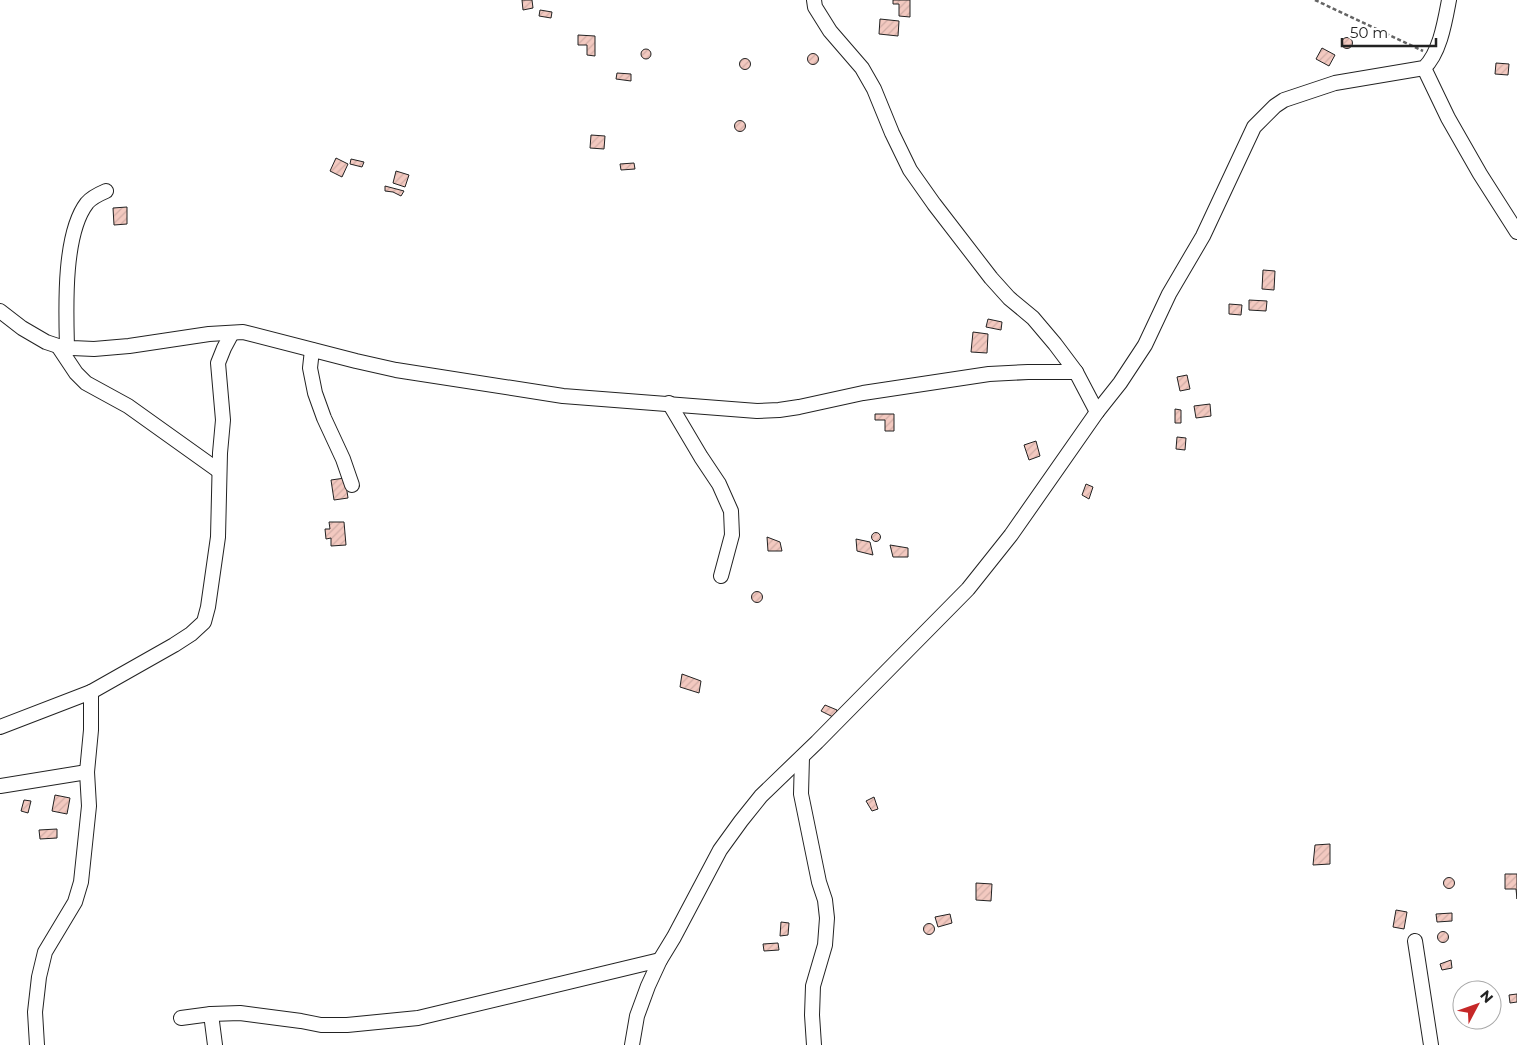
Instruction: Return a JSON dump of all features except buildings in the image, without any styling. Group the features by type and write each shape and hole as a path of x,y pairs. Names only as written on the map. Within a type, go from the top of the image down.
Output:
{"street":[{"path":"814,0 830,31 862,68 874,89 892,133 915,177 991,278 1009,298 1033,318 1055,344 1076,372 1097,412"},
{"path":"632,1045 637,1016 648,986 660,960 725,842 761,796 968,589 1011,535 1145,345 1169,294 1203,236 1254,127 1284,100 1335,83 1424,68 1429,64 1433,56 1444,27 1449,0"},
{"path":"1424,68 1448,118 1480,174 1516,230"},
{"path":"106,191 88,202 81,214 74,234 69,257 62,347 76,373 86,382 128,406 219,471"},
{"path":"0,311 22,328 46,342 62,347 94,349 129,346 209,334 243,332 396,370 563,396 748,410 779,410 863,393 989,374 1076,372"},
{"path":"0,727 91,692 174,645 191,634 204,622 208,607 218,537 219,471 223,420 218,363 232,332"},
{"path":"312,350 310,368 315,393 352,485"},
{"path":"669,403 719,484 731,511 732,534 721,576"},
{"path":"36,1045 35,1012 39,977 45,952 75,902 81,882 88,806 87,772 91,730 91,692"},
{"path":"802,757 801,794 828,918 825,945 813,986 814,1045"},
{"path":"0,786 87,772"},
{"path":"1415,941 1431,1045"},
{"path":"181,1018 240,1013 301,1020 321,1025 347,1025 418,1018 660,960"},
{"path":"211,1014 214,1045"}],"path":[{"path":"1316,0 1433,56"}]}
